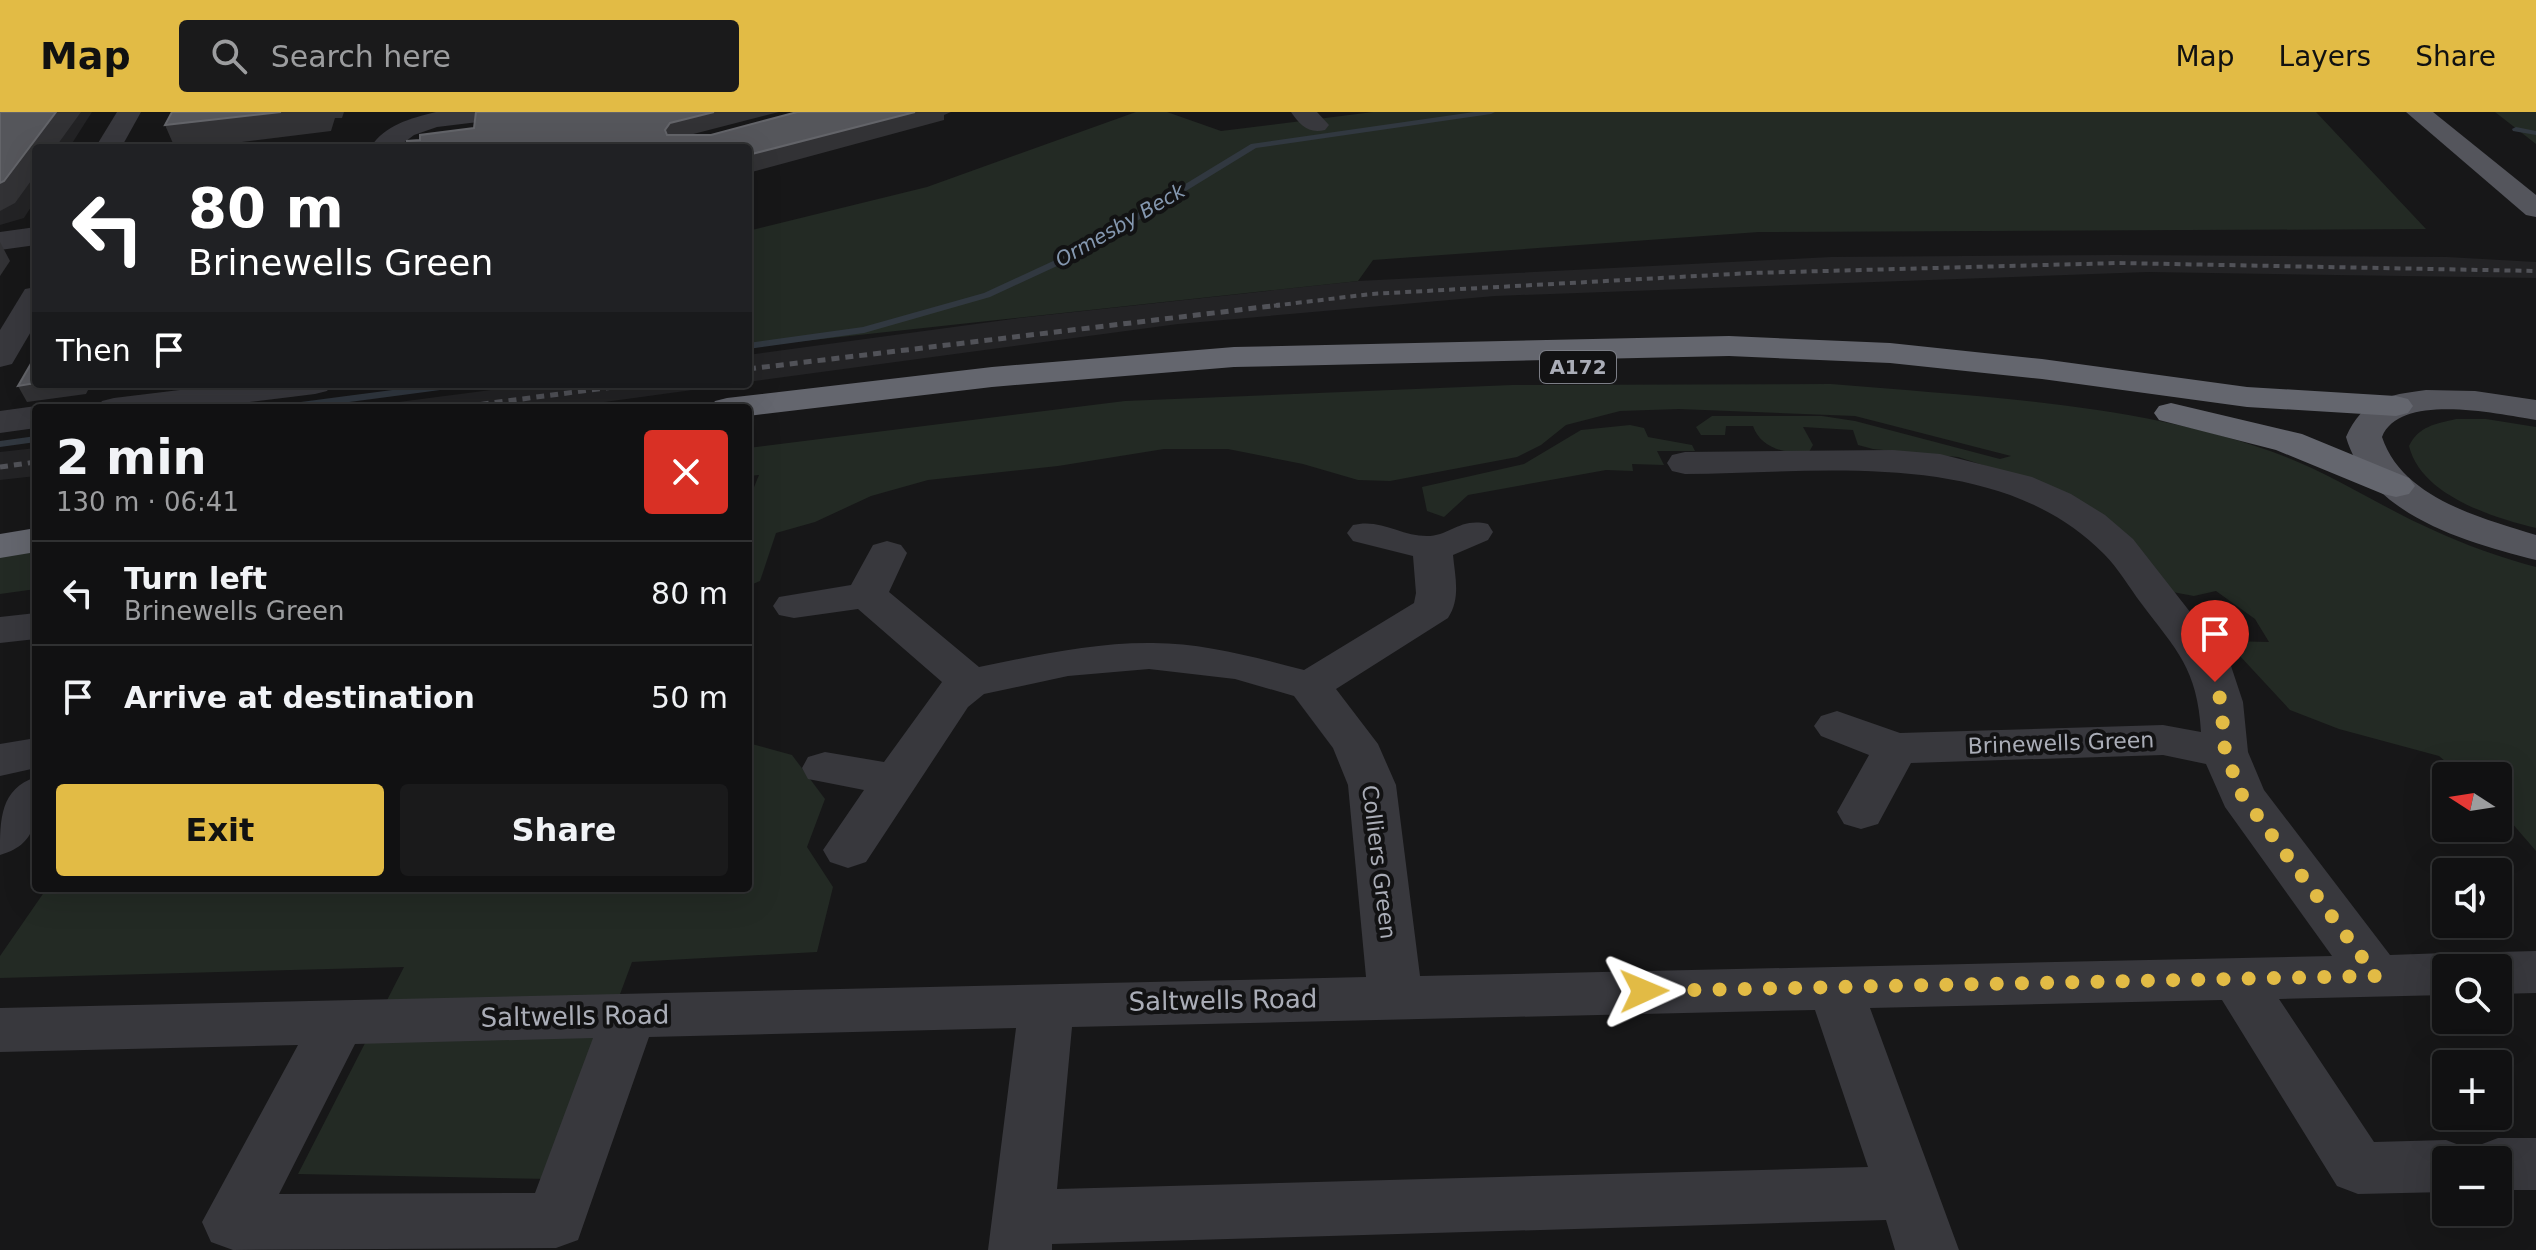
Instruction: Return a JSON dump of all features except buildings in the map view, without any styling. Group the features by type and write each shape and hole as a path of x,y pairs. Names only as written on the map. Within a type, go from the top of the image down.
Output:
{"highway":[{"name":"A172","path":"752,405 992,377 1234,357 1729,346 1890,353 2042,369 2247,397 2396,406"},
{"name":"A172","path":"752,429 1031,397 1289,377 1549,368 1708,367 1866,373 2136,406 2208,420 2289,442 2396,486"},
{"path":"0,515 32,511"},
{"path":"0,546 32,541"}],"main road":[{"path":"2418,112 2449,140 2477,182 2530,220"},
{"path":"2536,399 2490,402 2437,400 2396,406 2373,419 2364,437 2372,460 2396,486 2435,510 2471,526 2536,548"},
{"path":"2490,402 2536,410"}],"street":[{"path":"110,144 129,112"},
{"path":"386,144 397,132 422,123 503,112"},
{"path":"0,241 32,237"},
{"path":"0,357 32,303"},
{"path":"142,404 255,388"},
{"path":"0,422 32,418"},
{"path":"1685,463 1749,446 1940,465 1986,474 2058,502 2119,547 2208,663 2221,702 2225,752 2242,795 2376,976"},
{"path":"1367,533 1432,549 1474,532"},
{"path":"848,850 952,697 970,683 1068,663 1149,656 1237,666 1310,686 1433,609 1437,593 1432,549"},
{"path":"867,595 887,553"},
{"path":"794,606 867,595 970,683"},
{"path":"0,630 32,626"},
{"name":"Colliers Green","path":"1310,686 1355,744 1372,785 1395,997"},
{"name":"Brinewells Green","path":"1837,726 1896,748 2163,740 2225,752"},
{"path":"1861,812 1896,748"},
{"path":"0,838 29,762"},
{"path":"825,768 896,780"},
{"name":"Saltwells Road","path":"0,1030 2432,974"},
{"path":"2237,979 2358,1168 2432,1166"},
{"path":"1835,987 1927,1250"},
{"path":"1047,1004 1021,1233 1909,1193"},
{"path":"339,1021 233,1222 556,1220 629,1015"},
{"path":"2512,1164 2536,1164"}],"shaded area":[{"path":"0,112 92,112 72,144 32,144 32,205 24,218 0,225"},
{"path":"1136,112 1167,112 1221,131 1373,112 2316,112 2426,229 1759,232 1373,260 1358,281 752,347 752,230 927,187"},
{"path":"2495,112 2536,112 2536,144"},
{"path":"1831,257 2447,257 2536,262 2536,278 2148,272 1495,296 1178,324 752,381 752,354 1019,318 1358,281"},
{"path":"1831,384 2062,405 2176,425 2232,439 2305,465 2458,541 2536,567 2536,851 2512,823 2512,762 2446,762 2439,756 2339,729 2290,710 2226,641 2269,642 2255,619 2216,591 2194,596 2167,591 2014,475 1958,457 1858,445 1853,430 1803,427 1813,445 1809,452 1800,452 1783,451 1768,445 1753,426 1726,426 1725,435 1701,435 1696,427 1712,416 1822,416 1855,421 2000,459 2011,456 1855,416 1679,409 1620,411 1566,425 1541,445 1517,457 1390,481 1358,480 1303,464 1228,449 1164,449 1058,466 928,480 871,496 815,522 776,533 760,581 752,584 752,492 759,475 752,476 752,448 1125,401 1512,385"},
{"path":"506,388 708,388 590,404 384,404"},
{"path":"2456,419 2486,419 2536,427 2536,528 2460,501 2443,491 2416,463 2409,446 2413,439 2428,427"},
{"path":"1630,425 1644,428 1648,437 1692,445 1695,451 1657,451 1664,465 1632,464 1633,471 1606,470 1468,495 1444,517 1427,511 1422,487 1524,464 1581,430"},
{"path":"32,448 32,476 0,480 0,452"},
{"path":"32,547 32,590 0,594 0,551"},
{"path":"752,744 792,755 825,799 807,847 833,887 817,952 632,962 551,1179 298,1174 404,967 0,978 0,956 44,892 752,892"}],"waterway":[{"name":"Ormesby Beck","path":"752,345 864,330 987,295 1080,252 1254,146 1491,112"},
{"path":"2516,129 2536,133"},
{"name":"Ormesby Beck","path":"309,404 432,388"},
{"name":"Ormesby Beck","path":"0,444 32,440"}],"railway":[{"path":"1263,307 1371,294 1751,273 2119,263 2536,271"},
{"path":"752,369 1280,305"},
{"path":"484,404 606,388"},
{"path":"0,467 32,463"}],"route":[{"path":"1644,991 2376,976 2242,795 2225,752 2221,702 2215,682"}]}
